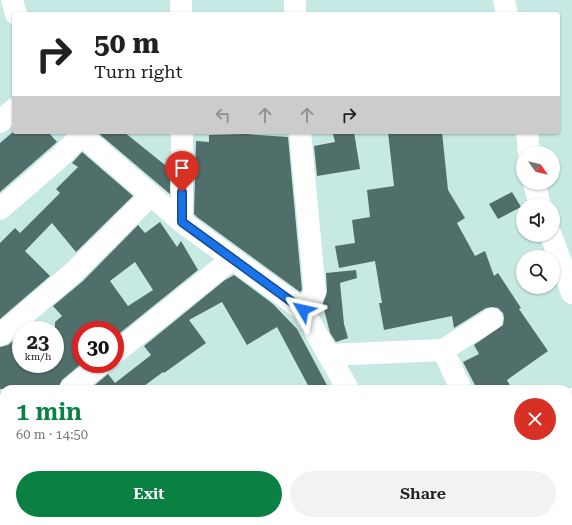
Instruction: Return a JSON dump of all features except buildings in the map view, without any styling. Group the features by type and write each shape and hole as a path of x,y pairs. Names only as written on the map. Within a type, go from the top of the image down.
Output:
{"street":[{"path":"12,0 15,12"},
{"path":"181,0 181,12"},
{"path":"295,0 296,12"},
{"path":"504,0 507,12"},
{"path":"0,122 12,111"},
{"path":"0,209 60,157 79,134 182,222 303,310 346,385"},
{"path":"182,134 182,222"},
{"path":"300,134 314,294 303,310"},
{"path":"527,134 529,146"},
{"path":"0,335 74,272 151,195"},
{"path":"554,242 572,293"},
{"path":"124,346 232,259"},
{"path":"329,355 443,350 492,319"},
{"path":"443,350 459,385"},
{"path":"75,385 90,373"}],"route":[{"path":"182,192 182,222 303,310"}]}
